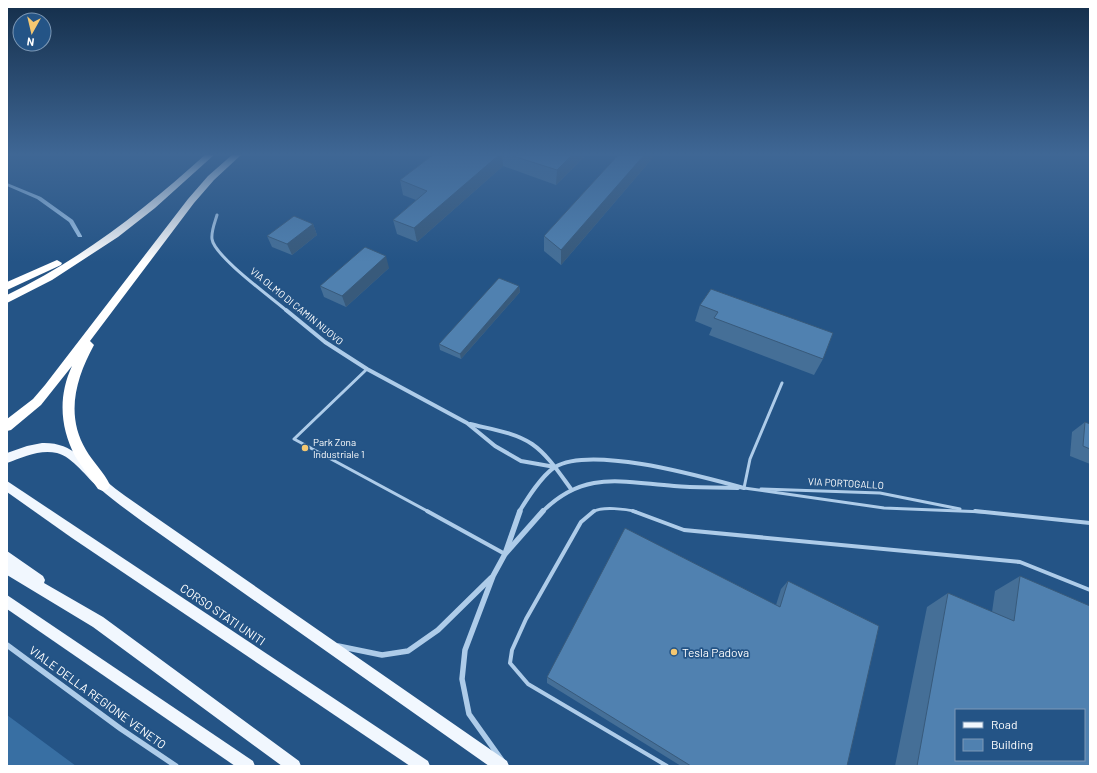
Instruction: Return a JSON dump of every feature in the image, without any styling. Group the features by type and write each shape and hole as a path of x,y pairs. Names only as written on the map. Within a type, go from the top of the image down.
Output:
{"highway":[{"path":"7,299 76,261 116,235 170,190"},
{"path":"7,426 37,402 49,388 109,307 201,190"},
{"path":"7,286 75,254 166,194"},
{"path":"103,485 80,452 72,433 68,412 70,386 74,373 79,361 109,307"}],"main road":[{"path":"7,458 23,451 38,448 53,448 64,451 103,485 147,518 502,766"},
{"name":"CORSO STATI UNITI","path":"7,486 76,534 423,766"},
{"path":"7,557 294,766"},
{"path":"7,568 98,622"},
{"path":"7,601 248,766"}],"street":[{"name":"VIA OLMO DI CAMIN NUOVO","path":"216,215 211,234 212,244 226,260 325,342 367,369 467,423 495,446 521,461 555,468"},
{"name":"VIA OLMO DI CAMIN NUOVO","path":"467,423 506,434 533,444 555,468 571,490"},
{"name":"VIA PORTOGALLO","path":"555,468 581,459 609,460 679,470 744,488"},
{"path":"506,766 469,714 462,679 465,650 493,576 504,554 517,516 533,489 555,468"},
{"name":"VIA PORTOGALLO","path":"571,490 591,483 619,481 675,486 744,488"},
{"path":"504,554 555,501 571,490"},
{"path":"329,644 382,655 408,651 438,630 493,576"},
{"name":"VIALE DELLA REGIONE VENETO","path":"7,645 121,729 176,766"}],"lane":[{"path":"367,369 294,439 504,554"},
{"path":"744,488 750,459 782,383"},
{"name":"VIA PORTOGALLO","path":"744,488 884,508 970,511 1090,523"},
{"name":"VIA PORTOGALLO","path":"744,488 880,493 970,511"},
{"path":"667,766 528,684 510,663 512,650 526,619 581,522 596,510 617,509 632,511 684,530 1020,562 1090,590"}],"shaded area":[{"path":"7,715 76,766 7,766"}],"building":[{"path":"425,190 458,190 414,228 393,220 427,191"},
{"path":"586,190 613,190 561,250 544,236"},
{"path":"294,216 313,224 287,244 267,236"},
{"path":"365,247 386,256 342,296 320,286"},
{"path":"499,278 519,286 460,354 439,344"},
{"path":"711,289 833,333 823,359 714,318 718,312 700,305"},
{"path":"1085,422 1090,424 1090,449 1083,446"},
{"path":"625,528 780,607 788,581 879,626 847,766 691,766 547,677"},
{"path":"1020,576 1090,606 1090,766 917,766 948,593 1014,621"}],"waterway":[{"path":"21,190 39,198 71,221 80,236"}],"place":[{"name":"Park Zona Industriale 1","path":"305,448"},
{"name":"Tesla Padova","path":"674,652"}]}
